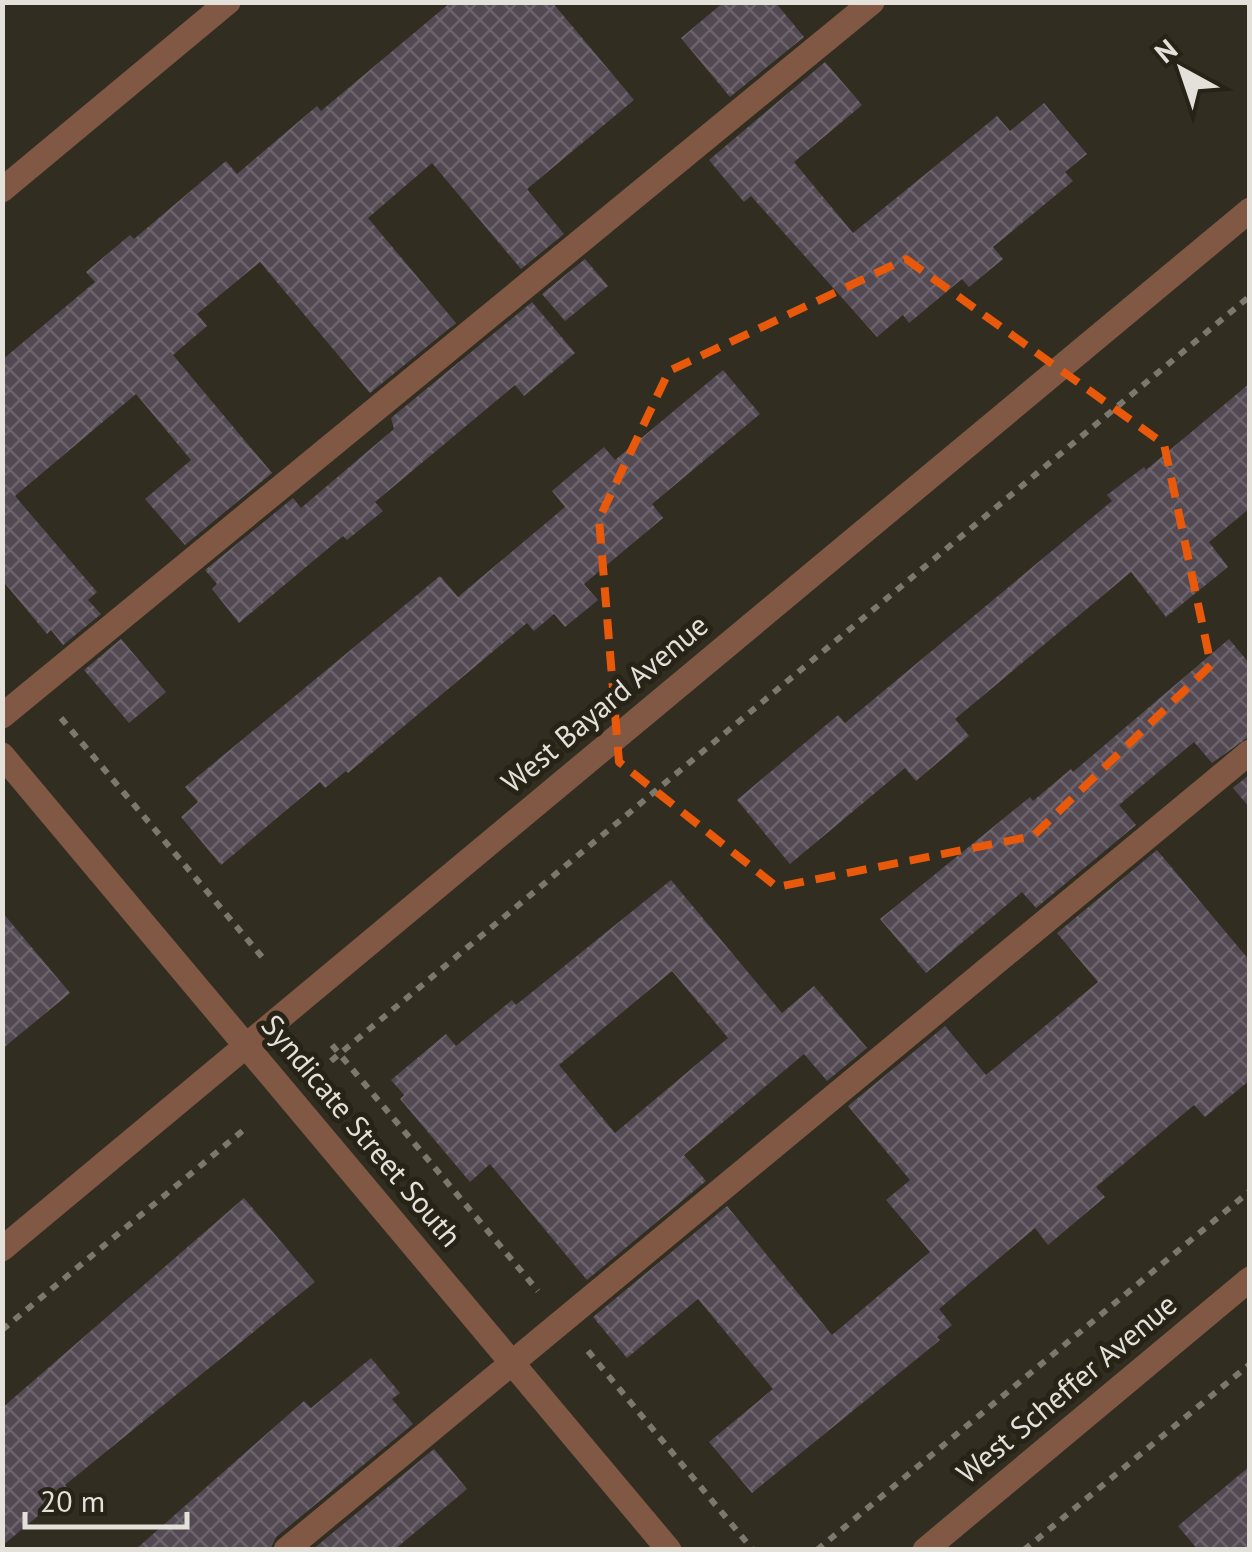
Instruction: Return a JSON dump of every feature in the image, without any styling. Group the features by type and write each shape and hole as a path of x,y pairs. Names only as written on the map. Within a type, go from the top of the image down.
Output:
{"street":[{"path":"2,190 228,2"},
{"path":"2,716 872,2"},
{"name":"West Bayard Avenue","path":"2,1249 1250,210"},
{"path":"286,1550 1250,752"},
{"name":"Syndicate Street South","path":"2,755 669,1550"},
{"name":"West Scheffer Avenue","path":"926,1550 1250,1279"}],"path":[{"path":"331,1061 1250,296"},
{"path":"36,689 263,958"},
{"path":"2,1330 246,1128"},
{"path":"817,1550 1250,1191"},
{"path":"1024,1550 1250,1364"}],"highlighted area":[{"path":"906,259 1164,444 1211,665 1033,836 777,887 619,762 599,519 669,371"}],"building":[{"path":"451,2 552,2 634,100 527,189 564,234 521,269 432,163 368,218 456,323 370,393 260,262 197,314 207,326 173,355 272,473 185,545 145,499 191,460 136,394 15,496 97,592 88,600 101,614 63,645 51,630 47,634 2,580 2,360 95,282 86,272 130,235 134,239 226,161 237,174 317,106 321,111"},
{"path":"724,2 775,2 804,37 730,97 681,38"},
{"path":"825,62 862,105 794,162 853,233 997,116 1010,131 1044,103 1087,154 1065,172 1073,181 993,247 1003,259 969,287 962,279 909,323 903,315 877,337 751,196 744,202 709,160"},
{"path":"585,259 608,286 565,321 542,294"},
{"path":"532,302 575,353 524,396 515,385 375,502 383,511 347,540 343,536 239,623 212,589 217,584 205,570 293,498 301,508 394,429 391,418"},
{"path":"723,370 760,414 652,504 663,518 584,584 598,600 565,627 554,614 534,631 527,623 348,773 325,788 320,782 221,865 181,817 198,802 185,787 440,576 458,597 565,507 552,491 604,447 615,460"},
{"path":"1250,383 1250,508 1209,542 1228,567 1166,617 1131,572 955,719 969,736 916,781 905,768 790,864 737,800 838,715 845,723 1112,501 1107,495 1144,467 1146,470"},
{"path":"121,639 166,692 129,723 84,670"},
{"path":"1229,639 1250,664 1250,736 1212,763 1194,742 1119,805 1136,825 1036,908 1022,892 926,973 880,919 1030,797 1033,801 1071,769 1073,772"},
{"path":"1250,774 1250,808 1233,788"},
{"path":"1157,850 1250,961 1250,1080 1205,1117 1194,1105 1096,1187 1105,1197 1048,1245 1035,1228 939,1309 952,1325 937,1337 940,1340 752,1493 709,1442 773,1389 698,1299 627,1358 593,1317 727,1206 832,1335 930,1252 886,1200 910,1180 848,1106 945,1026 986,1075 1098,982 1057,933"},
{"path":"671,880 782,1013 814,986 867,1048 827,1081 804,1054 684,1155 706,1181 587,1280 490,1164 470,1182 400,1099 404,1095 391,1080 446,1034 456,1046 512,1000 516,1005","holes":["672,971 728,1038 615,1133 559,1065"]},
{"path":"2,912 70,993 2,1049"},
{"path":"244,1198 315,1282 65,1485 69,1490 2,1546 2,1408"},
{"path":"371,1358 400,1393 392,1399 413,1424 276,1537 270,1550 135,1550 304,1401 311,1408"},
{"path":"434,1449 467,1489 394,1550 312,1550"},
{"path":"1250,1466 1250,1550 1198,1550 1178,1526"}]}
